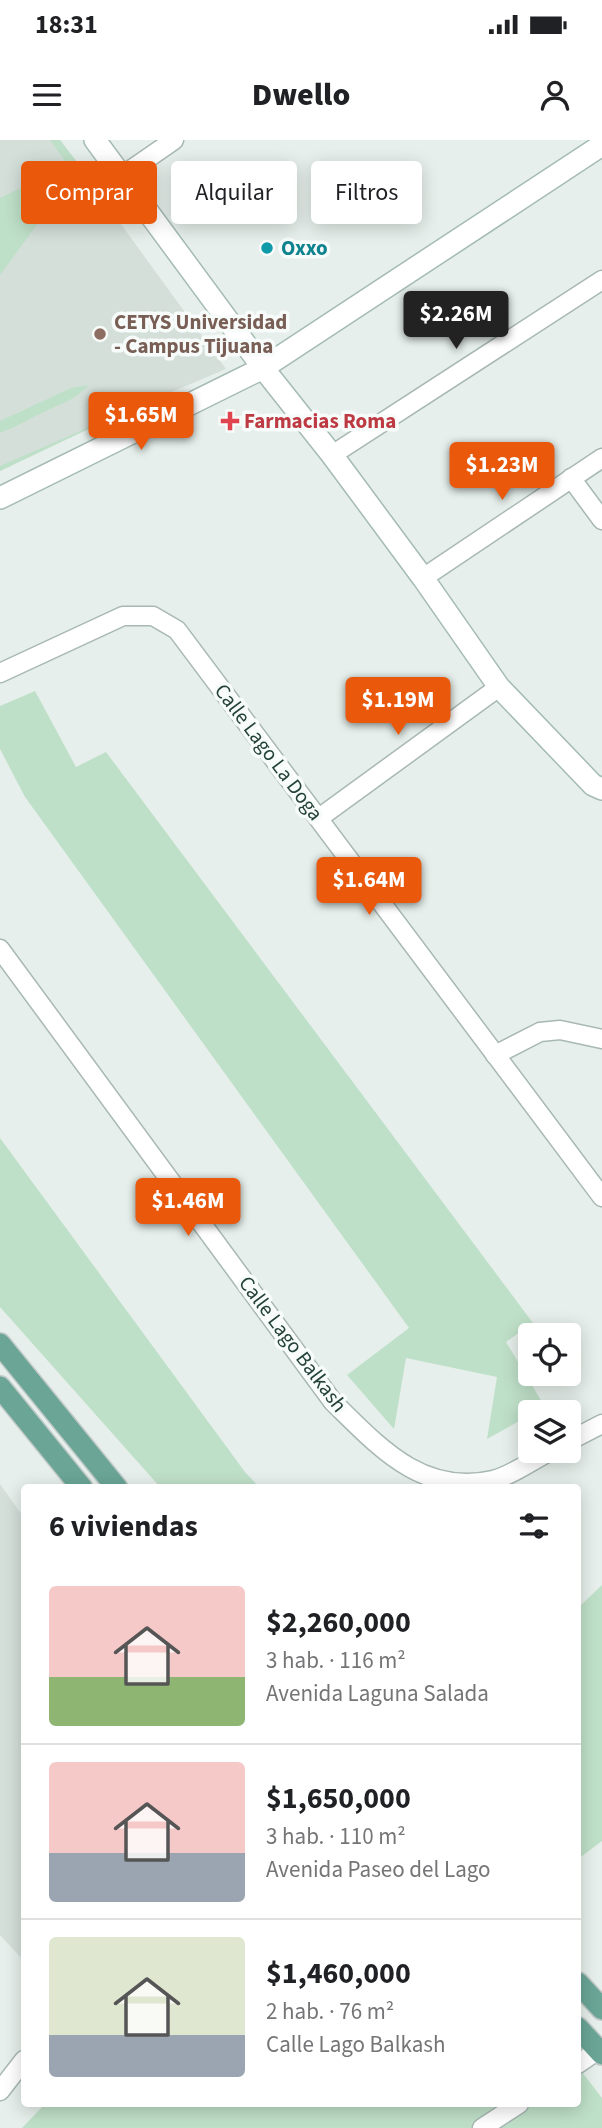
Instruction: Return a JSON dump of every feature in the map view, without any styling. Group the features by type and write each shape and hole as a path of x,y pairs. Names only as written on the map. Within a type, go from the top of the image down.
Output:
{"main road":[{"path":"96,140 111,161"},
{"path":"0,498 263,368 602,145"},
{"path":"157,224 423,578 499,687 593,785 602,789"},
{"path":"0,1345 114,1484"},
{"path":"0,1387 79,1484"},
{"path":"581,1986 602,2009"},
{"path":"581,2031 600,2052"}],"street":[{"path":"144,161 174,140"},
{"path":"332,455 602,280"},
{"path":"423,578 602,458"},
{"path":"571,478 602,520"},
{"name":"Calle Lago La Doga","path":"0,673 123,616 153,616 177,630 602,1197"},
{"path":"319,818 499,687"},
{"name":"Calle Lago Balkash","path":"0,949 333,1402 395,1459 424,1476 457,1483 495,1479 527,1463"},
{"path":"495,1055 540,1032 560,1030 602,1039"},
{"path":"581,1435 602,1424"},
{"path":"581,2062 600,2052"},
{"path":"0,2091 21,2064"},
{"path":"482,2128 514,2107"}],"shaded area":[{"name":"CETYS Universidad - Campus Tijuana","path":"0,140 60,140 75,161 21,161 21,224 121,224 226,369 124,412 0,471"},
{"path":"0,1484 21,1514 21,1958 0,1935"}],"green space":[{"path":"50,140 60,140 76,161 65,161"},
{"path":"21,188 21,224 37,224 0,275 0,198"},
{"path":"89,385 69,400 0,433 0,421 71,388"},
{"path":"124,412 0,471 0,466"},
{"path":"35,691 76,767 106,752 533,1323 518,1323 518,1334 506,1342 518,1362 518,1386 532,1386 541,1400 518,1400 518,1422 487,1439 497,1377 406,1358 394,1429 347,1375 409,1328 25,797 0,749 0,706"},
{"path":"0,1138 256,1484 157,1484 0,1307"},
{"path":"602,1585 602,1841 581,1857 581,1605"},
{"path":"581,2071 602,2098 602,2128 22,2128 42,2107 581,2107"}],"place":[{"name":"Oxxo","path":"267,248"},
{"name":"CETYS Universidad - Campus Tijuana","path":"100,334"},
{"name":"Farmacias Roma","path":"230,421"}]}
